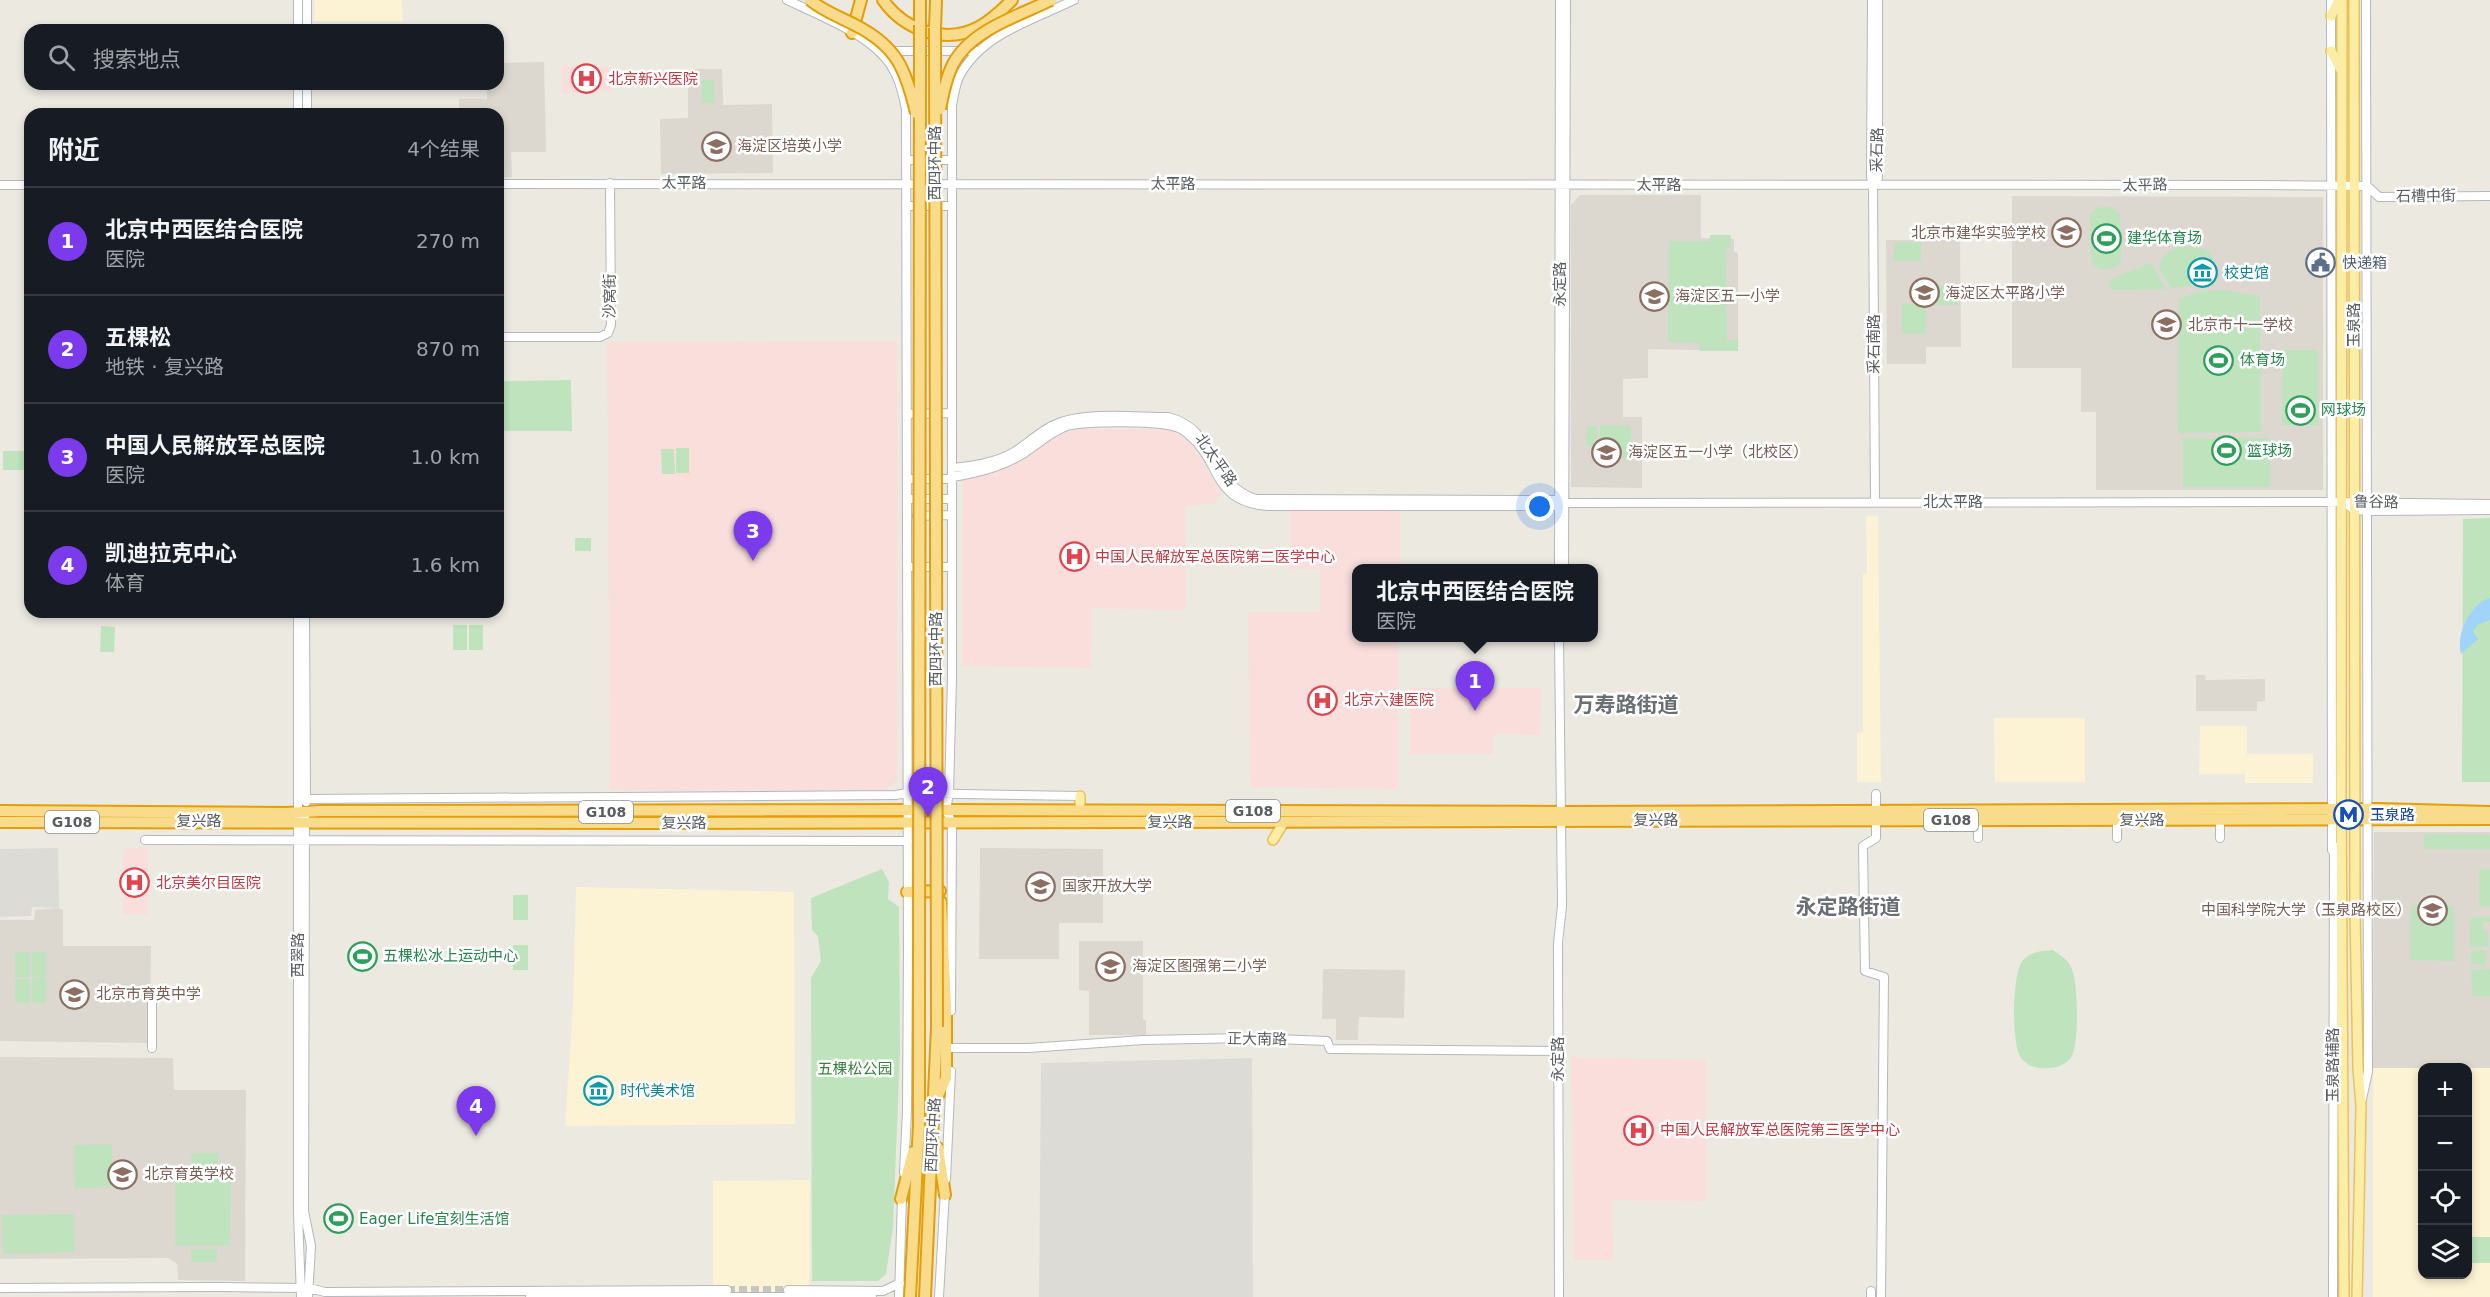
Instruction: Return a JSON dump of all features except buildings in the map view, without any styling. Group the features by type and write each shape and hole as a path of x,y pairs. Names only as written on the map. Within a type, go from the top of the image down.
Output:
{"highway":[{"path":"852,33 861,0"},
{"path":"884,0 893,13 904,22 915,28 941,34 966,32 978,27 1012,0"},
{"name":"西四环中路","path":"910,1297 919,1125 920,0"},
{"name":"西四环中路","path":"925,1297 937,1027 936,0"},
{"path":"1027,11 1043,0"},
{"path":"935,129 946,80 963,50 977,37 1051,0"},
{"path":"811,2 874,35 894,54 908,79 921,130"},
{"path":"935,1102 946,1078 946,1006 940,891 947,823 946,810"},
{"name":"复兴路","path":"0,822 302,817 321,811 1080,810 1562,815 2337,814"},
{"name":"复兴路","path":"0,811 302,817 346,824 1284,822 1562,815"},
{"name":"G108","path":"2337,814 2490,812"},
{"name":"复兴路","path":"1876,815 1978,820 2220,820 2337,814"},
{"name":"G108","path":"2361,814 2490,819"},
{"path":"907,892 940,891"},
{"path":"934,1124 945,1196"},
{"path":"901,1199 919,1125"}],"main road":[{"path":"2331,16 2340,0"},
{"name":"玉泉路","path":"2340,0 2342,392 2336,502 2341,684 2337,814 2341,835 2344,1297"},
{"name":"玉泉路","path":"2354,0 2355,746 2361,814 2357,951 2358,1068 2361,1105 2357,1297"},
{"path":"2331,51 2342,73"},
{"path":"1080,796 1080,810"},
{"path":"1273,840 1284,822"}],"street":[{"path":"298,0 298,24"},
{"path":"307,0 307,24"},
{"name":"西四环中路","path":"787,0 852,33 878,51 894,69 906,109 907,1111 901,1199 899,1297"},
{"path":"1043,0 1043,15"},
{"name":"西四环中路","path":"946,810 949,793 951,567 952,105 958,80 978,51 1006,32 1074,0"},
{"name":"永定路","path":"1560,0 1563,185"},
{"name":"永定路","path":"1559,564 1566,0"},
{"name":"采石路","path":"1872,0 1871,177 1873,185"},
{"name":"采石路","path":"1873,185 1878,178 1878,0"},
{"name":"玉泉路","path":"2331,0 2331,413 2336,502 2331,719 2337,814 2332,850"},
{"name":"玉泉路","path":"2361,814 2366,708 2366,0"},
{"path":"878,51 978,51"},
{"path":"298,90 298,108"},
{"path":"307,90 307,108"},
{"path":"906,160 951,160"},
{"name":"沙窝街","path":"504,337 600,337 608,333 610,325 610,183"},
{"name":"太平路","path":"504,184 2367,186"},
{"path":"0,185 24,185"},
{"name":"采石南路","path":"1873,185 1875,502"},
{"name":"石槽中街","path":"2367,186 2379,197 2490,196"},
{"path":"906,206 952,206"},
{"path":"2332,242 2342,223"},
{"path":"2331,318 2342,341"},
{"path":"2331,413 2342,392"},
{"path":"907,414 951,413"},
{"name":"北太平路","path":"908,479 951,475 971,466 1001,458 1051,426 1070,419 1168,417 1181,421 1194,429 1205,442 1222,474 1234,488 1256,499 1561,503 2336,502"},
{"path":"908,500 951,499"},
{"name":"鲁谷路","path":"2336,502 2355,506 2490,504"},
{"name":"永定路","path":"1561,503 1564,564"},
{"name":"鲁谷路","path":"2367,506 2490,510"},
{"path":"908,516 951,516"},
{"path":"908,567 951,567"},
{"name":"西翠路","path":"298,618 302,817 304,1211 311,1246 307,1294"},
{"name":"西翠路","path":"302,817 306,799 305,618"},
{"name":"永定路","path":"1559,642 1562,815"},
{"name":"永定路","path":"1559,1297 1558,943 1562,906 1564,642"},
{"path":"2331,719 2341,684"},
{"path":"2355,746 2366,708"},
{"name":"复兴路","path":"306,799 884,796 907,793 949,793"},
{"path":"949,793 1080,796"},
{"path":"1876,794 1876,838 1863,846 1865,971 1884,977 1881,1294"},
{"path":"2361,814 2368,976 2368,1072 2361,1105"},
{"path":"1978,820 1978,838"},
{"path":"2117,820 2117,838"},
{"path":"2220,820 2220,838"},
{"name":"西四环中路","path":"939,1297 951,1048 947,823"},
{"path":"2332,850 2341,835"},
{"name":"复兴路","path":"145,840 908,841"},
{"name":"玉泉路辅路","path":"2332,850 2333,1297"},
{"path":"2357,951 2368,976"},
{"path":"152,995 152,1048"},
{"name":"正大南路","path":"951,1048 1028,1048 1143,1040 1246,1038 1327,1041 1330,1049 1558,1051"},
{"path":"788,1290 883,1291 900,1283"},
{"path":"0,1288 307,1294 325,1292 727,1290"},
{"path":"530,1297 872,1297"}],"shaded area":[{"path":"315,0 402,0 403,21 314,21"},
{"path":"544,62 546,152 511,152 512,177 504,178 504,108 459,108 459,99 487,99 487,90 504,90 504,63"},
{"name":"北京新兴医院","path":"561,65 612,67 612,91 562,94"},
{"name":"海淀区培英小学","path":"688,69 722,69 723,105 772,104 773,173 661,174 660,119 688,118"},
{"name":"海淀区五一小学","path":"1580,195 1701,195 1701,238 1734,239 1734,252 1738,253 1738,351 1648,349 1648,378 1623,379 1623,417 1642,417 1642,488 1571,487 1571,205"},
{"name":"北京市十一学校","path":"2012,196 2323,197 2323,490 2096,490 2096,412 2081,412 2081,368 2012,368"},
{"name":"海淀区太平路小学","path":"1886,240 1960,240 1961,347 1926,347 1926,364 1887,364"},
{"path":"897,341 897,780 884,791 610,790 607,342"},
{"name":"中国人民解放军总医院第二医学中心","path":"1080,429 1166,429 1176,432 1190,443 1221,492 1215,503 1185,506 1186,610 1092,608 1091,668 962,666 963,479 992,471 1026,455 1058,435"},
{"path":"1290,510 1396,511 1400,514 1400,564 1352,564 1352,642 1399,642 1398,789 1250,787 1248,612 1320,612 1320,569 1290,569"},
{"path":"1866,516 1878,516 1881,782 1857,782 1857,733 1863,732 1863,574 1867,574"},
{"path":"2196,675 2205,675 2206,680 2265,679 2265,701 2257,702 2257,711 2196,711"},
{"path":"1410,688 1541,688 1540,735 1494,734 1493,754 1410,754"},
{"path":"1994,718 2085,718 2085,782 1995,782"},
{"path":"2200,726 2247,726 2247,754 2313,754 2313,783 2245,783 2245,774 2199,774"},
{"name":"中国科学院大学（玉泉路校区）","path":"2374,832 2490,832 2490,1068 2472,1068 2472,1063 2418,1063 2418,1068 2373,1068"},
{"name":"北京美尔目医院","path":"148,847 148,914 123,914 123,852 126,848"},
{"path":"58,848 59,908 32,907 31,916 0,917 0,849"},
{"name":"国家开放大学","path":"980,848 1103,849 1103,923 1059,923 1059,959 979,959"},
{"path":"576,887 794,892 795,1124 565,1126 573,1005"},
{"name":"北京市育英中学","path":"59,908 63,910 63,946 151,946 150,1043 0,1041 0,920 34,920 35,910"},
{"name":"海淀区图强第二小学","path":"1079,941 1143,941 1143,1019 1146,1020 1146,1035 1089,1035 1089,991 1079,990"},
{"path":"1323,969 1405,970 1404,1018 1359,1017 1358,1040 1336,1040 1336,1019 1322,1019"},
{"name":"北京育英学校","path":"0,1057 173,1058 174,1090 246,1090 245,1281 178,1280 177,1264 168,1258 0,1259"},
{"name":"中国人民解放军总医院第三医学中心","path":"1571,1057 1706,1060 1706,1201 1612,1200 1613,1260 1574,1260"},
{"path":"1252,1058 1253,1297 1039,1297 1041,1063"},
{"path":"2373,1068 2418,1068 2418,1279 2472,1279 2472,1068 2490,1068 2490,1297 2373,1297"},
{"path":"810,1180 809,1297 713,1297 713,1181"}],"green space":[{"path":"702,80 714,80 714,103 702,103"},
{"name":"建华体育场","path":"2099,207 2111,207 2120,214 2120,264 2103,270 2096,267 2091,260 2090,216 2092,211"},
{"path":"1710,235 1731,235 1731,247 1726,248 1727,340 1738,340 1738,351 1700,351 1699,343 1668,342 1669,241 1710,241"},
{"path":"1894,242 1921,242 1921,261 1894,261"},
{"path":"2180,246 2206,249 2214,259 2197,263 2195,269 2192,270 2193,275 2188,278 2192,286 2171,288 2159,269 2159,263 2166,254"},
{"path":"2151,263 2166,289 2111,290 2110,279"},
{"path":"1932,286 1958,286 1958,305 1932,305"},
{"name":"体育场","path":"2223,290 2260,296 2261,432 2178,433 2179,299 2198,292"},
{"path":"1902,304 1926,304 1926,334 1902,333"},
{"path":"2282,350 2318,350 2318,425 2282,425"},
{"path":"571,380 572,431 504,431 504,381"},
{"path":"1600,425 1631,426 1631,459 1600,458"},
{"path":"1586,426 1597,426 1597,446 1586,446"},
{"name":"篮球场","path":"2183,438 2270,438 2270,487 2183,487"},
{"path":"676,448 689,448 689,473 676,473"},
{"path":"661,449 674,449 675,474 662,474"},
{"path":"3,451 24,451 24,470 3,470"},
{"path":"2490,518 2490,782 2462,782 2463,519"},
{"path":"575,538 591,538 591,551 575,551"},
{"path":"453,625 467,625 467,650 453,650"},
{"path":"469,625 483,625 483,650 469,650"},
{"path":"101,626 115,627 114,652 100,652"},
{"path":"2424,834 2490,835 2490,849 2424,849"},
{"name":"五棵松公园","path":"882,869 889,882 888,899 899,907 900,1050 893,1227 886,1274 878,1281 812,1281 811,978 821,961 818,936 812,930 811,898"},
{"path":"2479,869 2490,869 2490,907 2479,907"},
{"path":"513,895 528,895 528,920 513,920"},
{"path":"2411,905 2454,906 2454,961 2410,960"},
{"path":"2472,917 2490,917 2490,922 2483,922 2483,930 2488,931 2488,947 2470,947"},
{"path":"513,945 528,945 528,970 513,970"},
{"path":"2053,950 2064,958 2072,969 2076,987 2077,1029 2073,1053 2066,1063 2052,1068 2038,1068 2024,1061 2018,1051 2014,1024 2015,993 2019,967 2023,960 2037,952"},
{"path":"2473,950 2486,950 2485,965 2471,964"},
{"path":"15,952 30,952 30,977 15,977"},
{"path":"32,952 46,952 46,977 32,977"},
{"path":"2490,969 2490,996 2472,996 2471,970"},
{"path":"32,978 46,978 46,1003 32,1003"},
{"path":"15,979 30,979 30,1003 15,1003"},
{"path":"112,1144 112,1187 75,1188 74,1145"},
{"path":"191,1153 218,1153 218,1166 196,1167 231,1167 230,1246 175,1245 175,1167 192,1167"},
{"path":"74,1214 75,1252 3,1254 2,1215"},
{"path":"2472,1237 2490,1237 2490,1263 2472,1263"},
{"path":"191,1249 217,1249 217,1262 191,1262"}],"water":[{"path":"2490,598 2490,620 2477,625 2473,632 2478,639 2461,654 2460,638 2466,621 2476,607"}],"tunnel":[{"path":"727,1290 788,1290"}],"place":[{"name":"北京新兴医院","path":"587,79"},
{"name":"海淀区培英小学","path":"716,146"},
{"name":"北京市建华实验学校","path":"2067,233"},
{"name":"建华体育场","path":"2106,238"},
{"name":"快递箱","path":"2321,263"},
{"name":"校史馆","path":"2203,273"},
{"name":"海淀区太平路小学","path":"1924,293"},
{"name":"海淀区五一小学","path":"1654,296"},
{"name":"北京市十一学校","path":"2167,325"},
{"name":"体育场","path":"2219,360"},
{"name":"网球场","path":"2300,410"},
{"name":"篮球场","path":"2226,451"},
{"name":"海淀区五一小学（北校区）","path":"1607,452"},
{"name":"中国人民解放军总医院第二医学中心","path":"1074,557"},
{"name":"中国人民解放军总医院","path":"753,561"},
{"name":"北京六建医院","path":"1323,700"},
{"name":"北京中西医结合医院","path":"1475,711"},
{"name":"玉泉路","path":"2349,815"},
{"name":"五棵松","path":"928,817"},
{"name":"北京美尔目医院","path":"135,883"},
{"name":"国家开放大学","path":"1041,886"},
{"name":"中国科学院大学（玉泉路校区）","path":"2432,910"},
{"name":"五棵松冰上运动中心","path":"362,956"},
{"name":"海淀区图强第二小学","path":"1111,966"},
{"name":"北京市育英中学","path":"75,994"},
{"name":"时代美术馆","path":"599,1091"},
{"name":"中国人民解放军总医院第三医学中心","path":"1639,1130"},
{"name":"凯迪拉克中心","path":"476,1136"},
{"name":"北京育英学校","path":"123,1174"},
{"name":"Eager Life宜刻生活馆","path":"338,1219"}],"district":[{"name":"万寿路街道","path":"1626,705"},
{"name":"永定路街道","path":"1848,907"}]}
